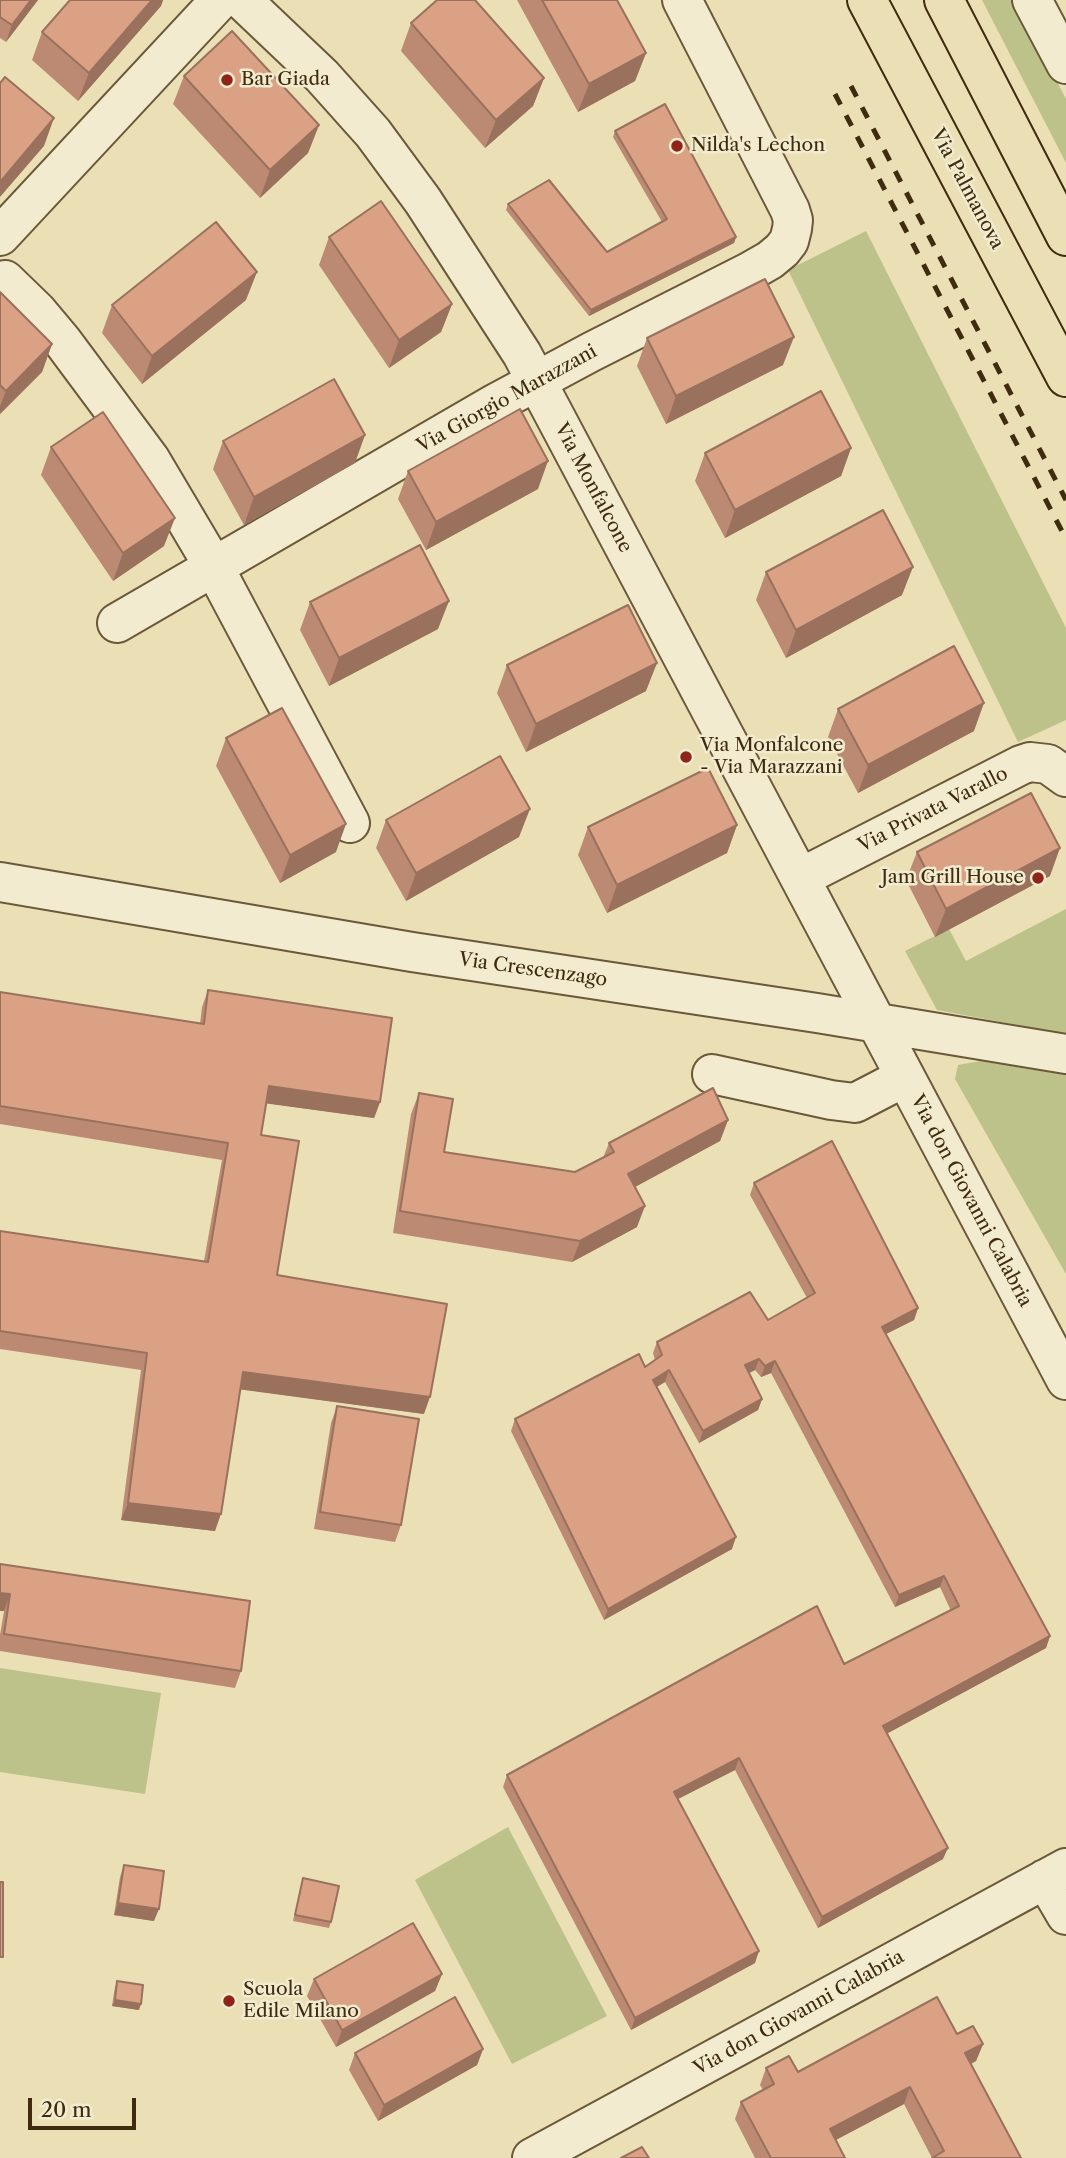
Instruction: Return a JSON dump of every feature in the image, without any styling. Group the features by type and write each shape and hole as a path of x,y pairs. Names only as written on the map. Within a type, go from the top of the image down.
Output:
{"highway":[{"name":"Via Palmanova","path":"867,0 1066,377"},
{"path":"944,0 1066,236"}],"street":[{"path":"0,236 220,0"},
{"name":"Via Monfalcone","path":"242,0 336,90 381,143 503,323 537,382 877,1023"},
{"name":"Via Giorgio Marazzani","path":"117,623 496,403 770,260 782,250 789,241 792,229 790,211 682,0"},
{"path":"1032,0 1066,64"},
{"path":"5,280 54,331 120,415 150,459 214,567 351,823"},
{"name":"Via Privata Varallo","path":"800,878 1021,765 1030,762 1048,764 1066,777"},
{"name":"Via Crescenzago","path":"0,882 412,952 1066,1054"},
{"name":"Via don Giovanni Calabria","path":"877,1023 1066,1380"},
{"path":"712,1073 855,1104 905,1077"},
{"path":"1055,1873 1066,1915"},
{"name":"Via don Giovanni Calabria","path":"532,2158 1055,1873"}],"green space":[{"path":"982,0 1015,0 1066,99 1066,163"},
{"path":"866,231 1066,628 1066,720 1018,742 788,270"},
{"path":"1066,909 1066,1034 937,1010 905,951 949,929 966,961"},
{"path":"981,1061 1066,1075 1066,1274 955,1079 958,1065"},
{"path":"0,1668 161,1693 145,1794 0,1772"},
{"path":"508,1827 607,2016 512,2064 415,1880"}],"building":[{"path":"0,0 31,0 12,25 0,17"},
{"path":"70,0 152,0 89,73 42,32"},
{"path":"437,0 475,0 544,78 496,120 411,23"},
{"path":"542,0 617,0 646,53 589,84"},
{"path":"232,31 319,125 270,170 184,76"},
{"path":"5,77 54,118 0,182 0,83"},
{"path":"665,104 736,237 591,310 508,204 549,180 607,252 667,219 615,131"},
{"path":"381,201 452,304 399,340 329,237"},
{"path":"216,222 257,272 152,356 112,305"},
{"path":"765,279 794,337 676,396 647,338"},
{"path":"0,292 52,344 6,391 0,385"},
{"path":"334,379 365,435 254,497 223,441"},
{"path":"821,391 851,448 735,510 705,453"},
{"path":"520,409 548,461 436,522 408,471"},
{"path":"103,412 175,518 123,553 51,447"},
{"path":"883,510 913,567 796,630 766,572"},
{"path":"420,545 449,601 339,658 310,602"},
{"path":"628,605 657,663 536,724 507,665"},
{"path":"954,646 984,703 868,765 838,709"},
{"path":"282,708 346,824 290,855 226,738"},
{"path":"500,756 530,809 416,873 386,820"},
{"path":"708,768 737,825 617,885 588,827"},
{"path":"1031,793 1060,848 946,909 917,852"},
{"path":"208,990 392,1018 380,1102 269,1086 261,1135 299,1141 277,1275 447,1304 430,1397 243,1372 221,1514 128,1503 147,1353 0,1331 0,1231 208,1262 228,1143 0,1106 0,992 204,1024"},
{"path":"713,1088 728,1120 628,1174 645,1206 580,1241 400,1211 419,1093 453,1099 444,1152 575,1172 614,1152 609,1143"},
{"path":"832,1141 918,1308 882,1327 1050,1636 883,1726 948,1848 822,1917 739,1758 674,1792 759,1951 635,2018 507,1775 817,1606 844,1664 959,1606 944,1576 899,1595 775,1361 765,1366 759,1359 745,1365 762,1399 703,1431 669,1370 653,1380 736,1537 608,1609 515,1419 639,1354 645,1367 662,1355 657,1342 750,1292 768,1320 815,1293 754,1183"},
{"path":"337,1406 419,1419 401,1525 320,1512"},
{"path":"0,1564 250,1601 241,1671 4,1634 10,1594 0,1593"},
{"path":"124,1865 164,1871 159,1909 118,1903"},
{"path":"303,1878 339,1886 331,1922 295,1915"},
{"path":"0,1882 3,1882 3,1957 0,1957"},
{"path":"413,1923 442,1974 342,2030 314,1979"},
{"path":"117,1981 143,1985 141,2004 115,2000"},
{"path":"455,1997 483,2049 384,2105 355,2053"},
{"path":"937,1997 957,2034 973,2026 983,2044 965,2053 1021,2158 932,2158 944,2151 910,2087 830,2129 845,2158 771,2158 741,2102 774,2084 766,2068 789,2056 798,2072"},
{"path":"642,2147 649,2158 621,2158"}],"railway":[{"path":"851,86 1066,500"},
{"path":"835,94 1066,539"}],"place":[{"name":"Bar Giada","path":"227,80"},
{"name":"Nilda's Lechon","path":"677,146"},
{"name":"Via Monfalcone - Via Marazzani","path":"686,757"},
{"name":"Jam Grill House","path":"1038,878"},
{"name":"Scuola Edile Milano","path":"229,2001"}]}
